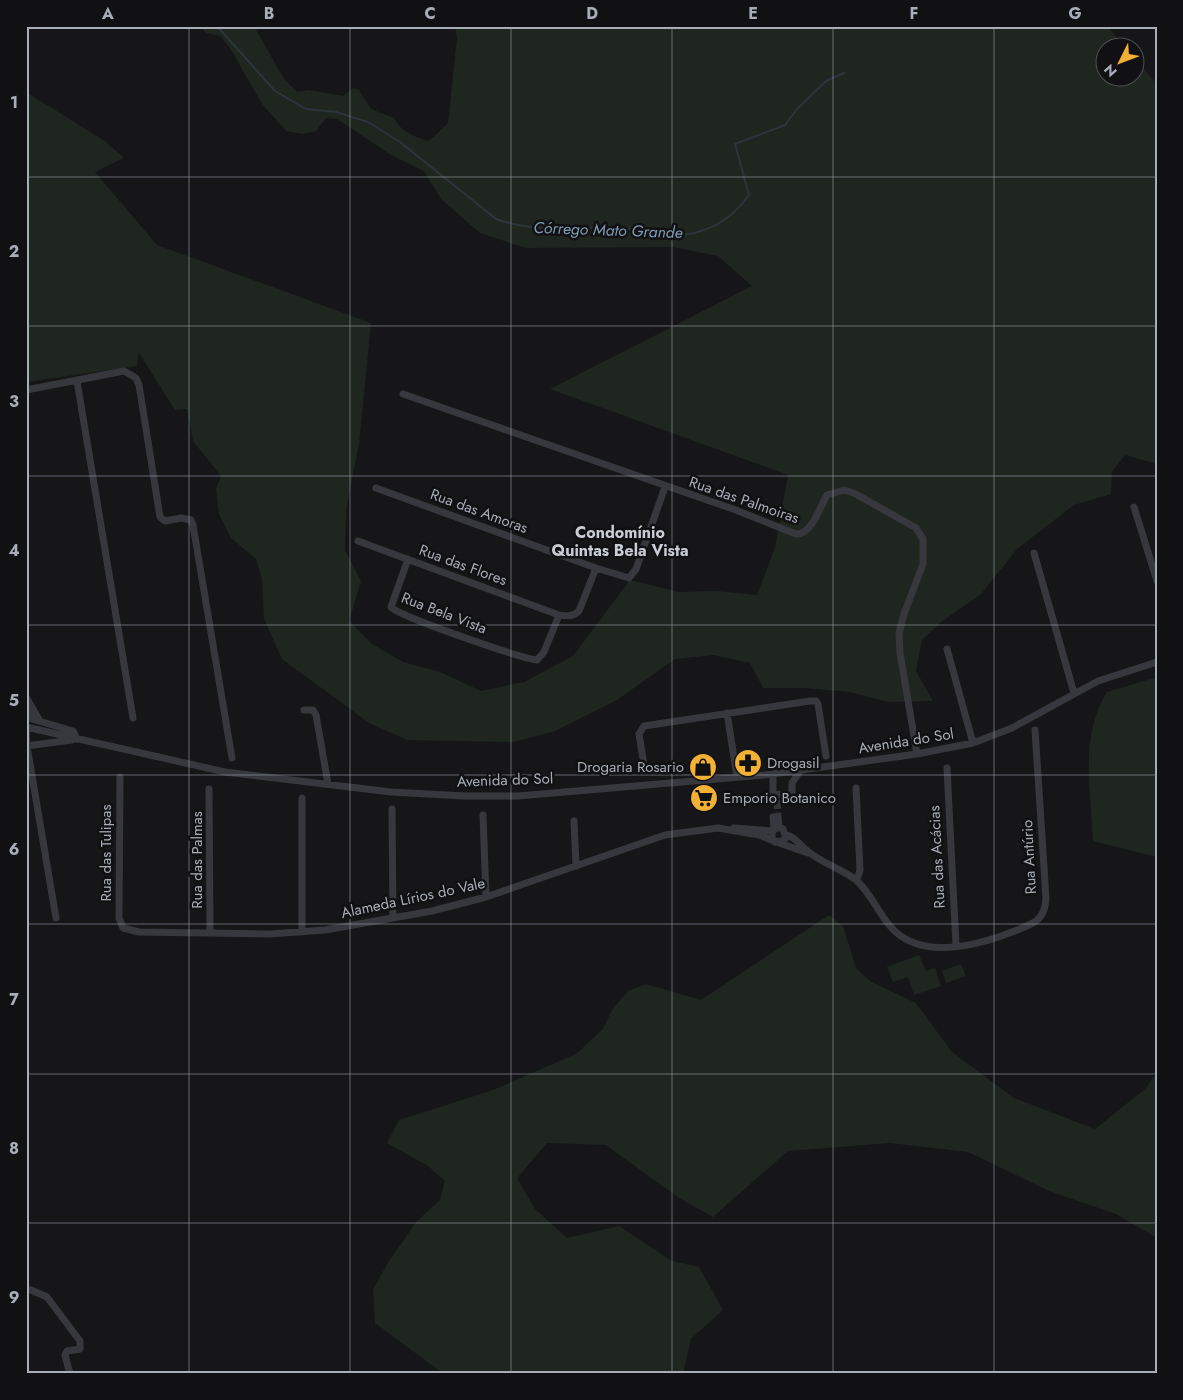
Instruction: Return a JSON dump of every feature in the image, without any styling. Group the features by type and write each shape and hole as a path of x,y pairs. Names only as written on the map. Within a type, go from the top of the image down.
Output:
{"street":[{"path":"26,390 124,371 136,378 139,385 162,520 181,518 191,520 232,758"},
{"path":"77,381 133,718"},
{"name":"Rua das Palmoiras","path":"403,394 800,534 811,525 827,495 844,490 866,499 916,528 924,546 923,564 904,614 899,633 900,653 917,754"},
{"name":"Rua das Amoras","path":"376,488 596,568 630,578 634,574 665,487"},
{"path":"1134,507 1157,581"},
{"name":"Rua das Flores","path":"358,541 559,615"},
{"path":"1034,553 1074,693"},
{"name":"Rua Bela Vista","path":"408,559 391,603 392,609 537,660 544,652 559,615"},
{"path":"559,615 572,616 579,611 596,568"},
{"path":"947,650 973,743"},
{"name":"Avenida do Sol","path":"26,728 226,772 422,794 488,797 764,776 917,754 973,743 1012,728 1098,681 1157,662"},
{"path":"26,697 33,719"},
{"path":"645,771 640,738 642,728 727,713 816,701 826,756"},
{"path":"26,710 33,719 70,730 77,739 27,746"},
{"path":"304,710 312,710 316,715 328,784"},
{"path":"727,713 737,777"},
{"path":"26,728 27,746 56,918"},
{"name":"Rua Antúrio","path":"809,853 857,880 898,934 911,942 932,948 982,943 1037,921 1044,912 1046,898 1035,730"},
{"name":"Rua das Acácias","path":"947,768 956,945"},
{"path":"790,794 792,783 800,771"},
{"path":"788,772 790,794"},
{"path":"773,774 773,799"},
{"path":"764,776 768,779 773,799"},
{"name":"Rua das Tulipas","path":"120,777 119,918 123,928"},
{"path":"856,788 860,870 857,880"},
{"name":"Rua das Palmas","path":"209,789 212,859 210,931"},
{"path":"773,799 790,794"},
{"path":"302,798 302,932"},
{"path":"392,809 393,918"},
{"path":"484,815 486,897"},
{"path":"775,817 775,829 772,839 776,842 784,841 786,835 783,829 775,829"},
{"path":"574,821 576,866"},
{"name":"Alameda Lírios do Vale","path":"123,928 139,932 302,932 393,918 486,897 665,835 718,828 775,829"},
{"name":"Alameda Lírios do Vale","path":"729,829 809,853"},
{"path":"786,835 792,836 809,853"},
{"path":"31,1290 47,1297 80,1342 80,1348 67,1352 65,1355 70,1374"}],"shaded area":[{"path":"200,26 254,26 284,79 297,92 309,90 343,96 353,88 359,90 371,109 394,118 404,130 429,141 448,123 457,38 455,26 1107,26 1117,38 1096,38 1096,88 1146,88 1146,71 1157,84 1157,464 1125,455 1112,472 1111,494 1074,505 1017,549 981,594 940,623 922,640 916,671 933,701 888,702 850,692 806,688 763,688 750,663 714,655 675,659 617,700 555,731 514,742 407,740 369,723 282,659 264,619 262,579 256,559 231,538 219,514 216,488 221,476 193,441 187,409 175,410 139,353 137,366 26,382 26,92 105,141 124,158 95,172 157,245 371,323 359,444 346,510 345,550 361,581 349,621 372,644 403,662 440,672 481,691 524,682 573,656 630,580 679,592 716,591 757,595 775,547 788,475 550,389 752,286 718,256 673,247 526,248 480,233 441,199 424,171 391,155 337,119 326,118 316,131 302,134 286,131 262,104 230,48 220,36 206,33"},
{"path":"1157,677 1157,857 1093,841 1089,765 1093,727 1098,709 1107,692"},
{"path":"829,915 843,926 856,968 870,981 916,1003 952,1052 1014,1098 1095,1129 1145,1089 1157,1073 1157,1238 1116,1214 1049,1191 968,1152 890,1143 788,1151 713,1217 679,1198 606,1145 547,1143 517,1178 535,1209 567,1238 619,1226 672,1261 699,1267 723,1310 691,1339 683,1374 444,1374 375,1323 373,1290 387,1264 417,1221 440,1200 445,1181 428,1166 387,1143 399,1120 493,1090 576,1054 603,1029 612,1010 628,991 646,984 701,1000"},
{"path":"919,955 926,971 935,968 941,986 914,995 908,977 893,982 887,967"},
{"path":"961,964 966,976 946,983 942,971"}],"waterway":[{"name":"Córrego Mato Grande","path":"217,26 275,91 306,109 336,112 368,122 400,142 496,219 507,223 541,228 611,227 679,235 701,231 722,222 749,195 735,144 785,125 797,109 826,81 844,73"}],"tunnel":[{"path":"777,802 778,817"}],"place":[{"name":"Drogasil","path":"748,763"},
{"name":"Drogaria Rosario","path":"703,767"},
{"name":"Emporio Botanico","path":"704,798"}],"district":[{"name":"Condomínio Quintas Bela Vista","path":"620,541"}]}
